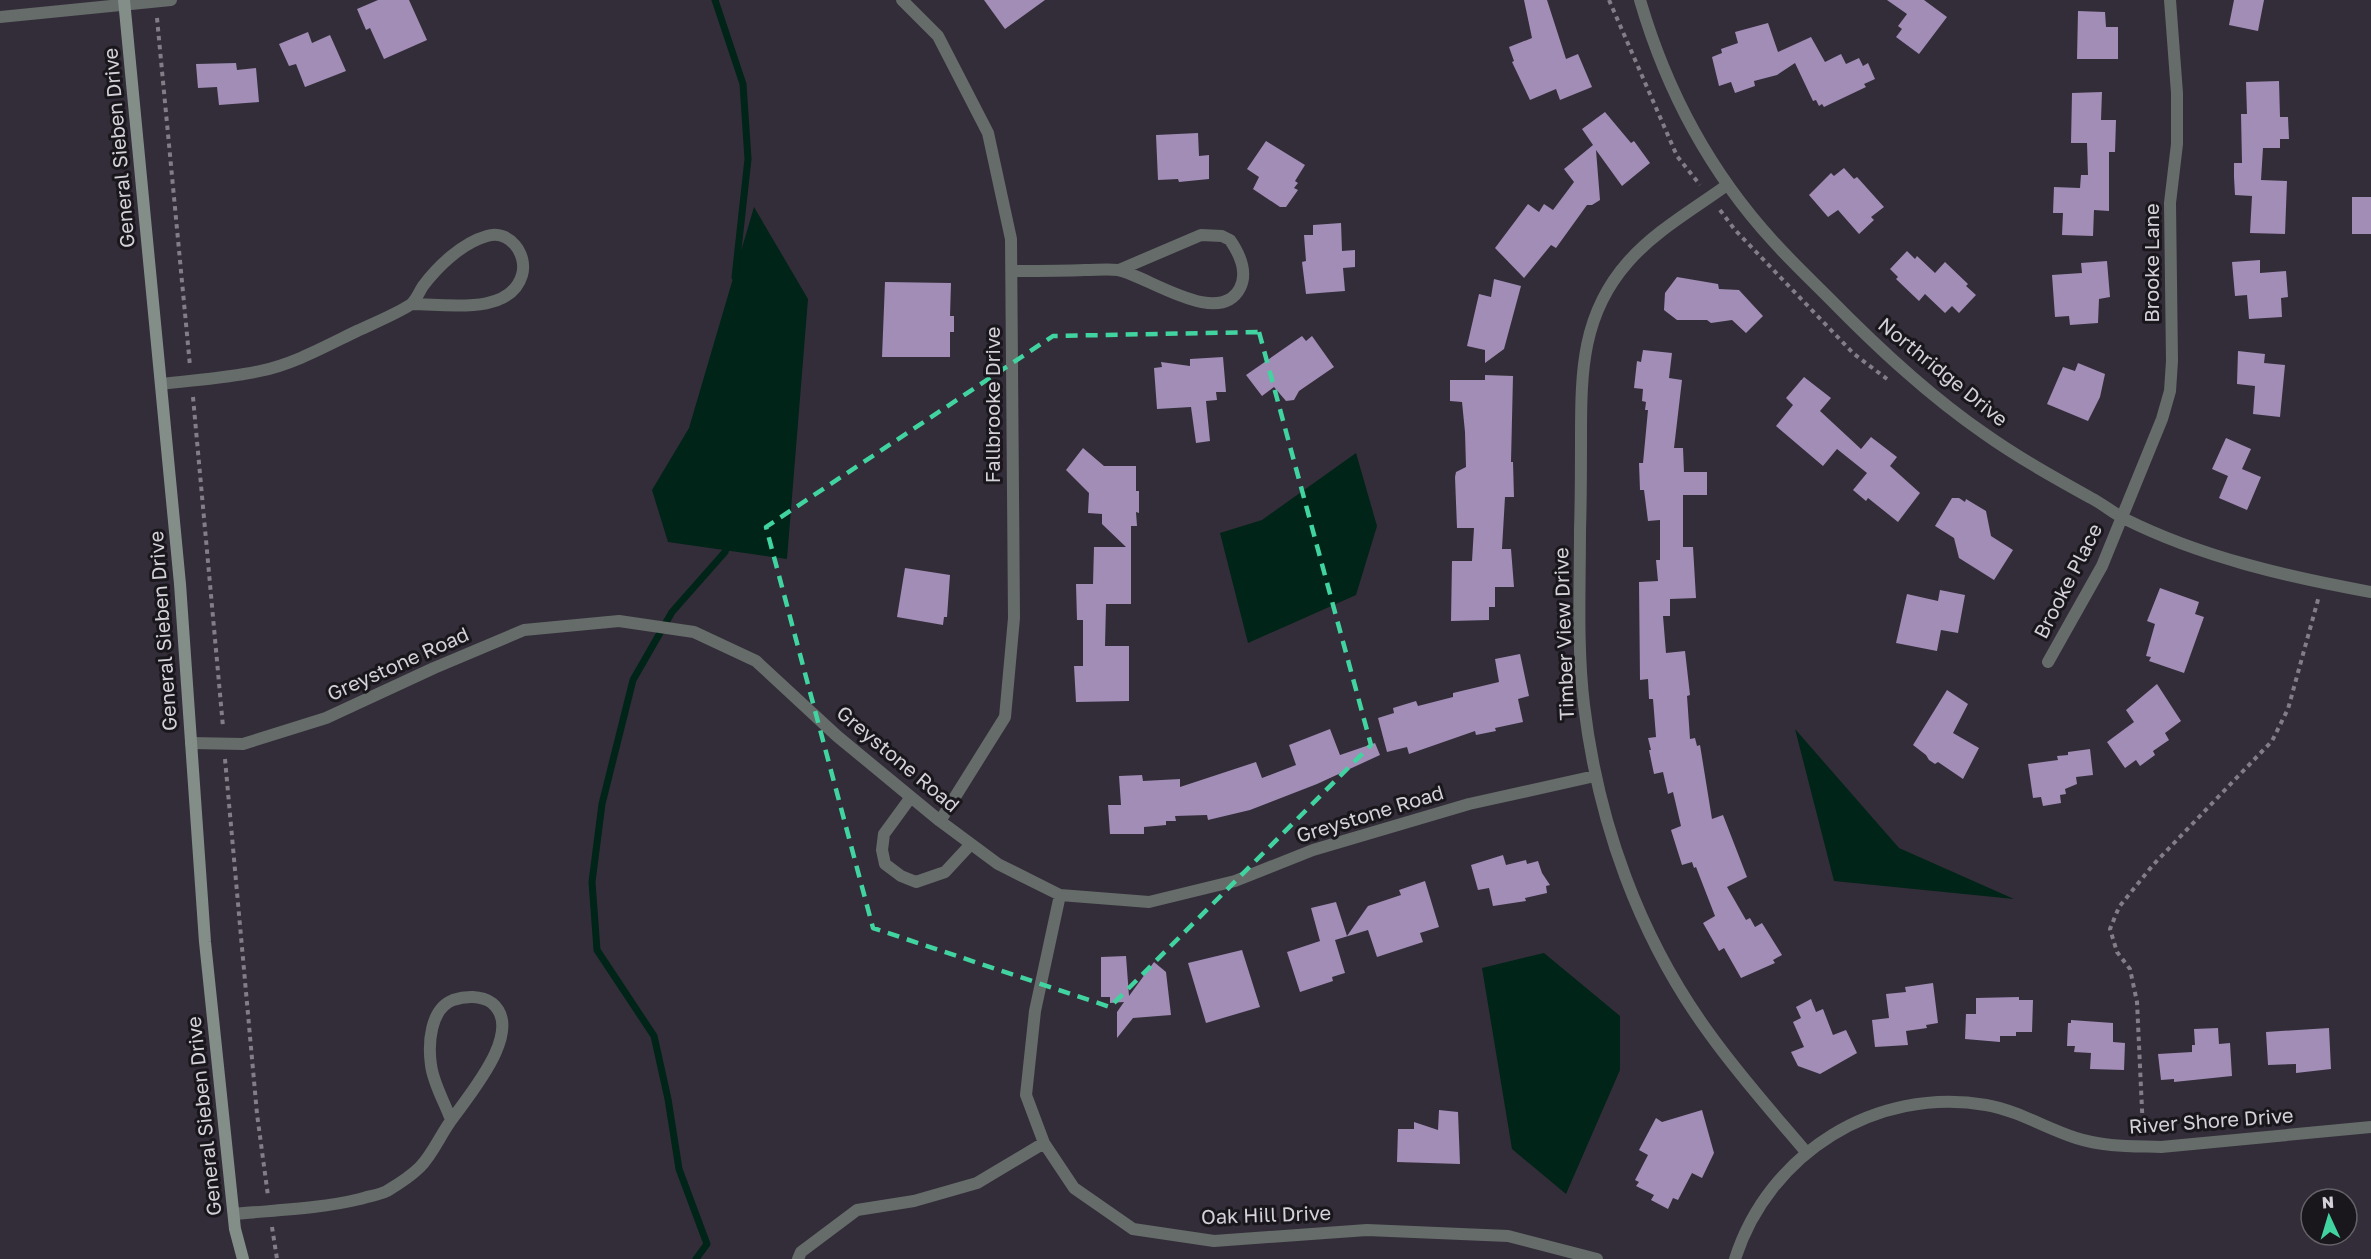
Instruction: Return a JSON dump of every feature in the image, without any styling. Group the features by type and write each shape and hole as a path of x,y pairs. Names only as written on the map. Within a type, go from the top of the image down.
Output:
{"street":[{"path":"0,17 124,2 171,0"},
{"name":"Fallbrooke Drive","path":"902,0 938,36 988,134 1011,239 1014,618 1005,717 940,821"},
{"name":"Northridge Drive","path":"1640,0 1671,88 1690,125 1727,185 1772,241 1908,374 1985,434 2122,518 2169,538 2228,558 2323,583 2371,592"},
{"name":"Brooke Lane","path":"2122,518 2162,419 2170,391 2172,361 2170,203 2176,144 2177,93 2170,0"},
{"name":"General Sieben Drive","path":"124,2 180,584 205,942 234,1214 243,1259"},
{"name":"Timber View Drive","path":"1727,185 1661,232 1628,262 1602,301 1587,342 1581,387 1580,647 1584,702 1595,776 1616,852 1648,930 1708,1033 1806,1152"},
{"path":"161,384 261,371 300,359 412,303 481,305 505,298 516,289 523,272 522,257 513,241 502,236 489,235 467,244 424,285 412,303"},
{"path":"1012,271 1119,270 1201,235 1213,235 1230,240 1241,261 1242,275 1241,286 1234,296 1218,302 1193,301 1119,270"},
{"name":"Brooke Place","path":"2048,662 2087,595 2122,518"},
{"name":"Greystone Road","path":"191,743 243,744 326,718 434,668 524,630 619,621 694,632 756,661 837,736 940,821 998,864 1060,895 1149,902 1235,881 1313,850 1470,804 1595,776"},
{"path":"911,797 884,834 882,850 885,864 901,876 916,882 945,872 971,844"},
{"name":"Oak Hill Drive","path":"1060,895 1035,1011 1026,1095 1044,1143 1074,1188 1133,1228 1214,1241 1367,1230 1508,1236 1597,1259"},
{"path":"234,1214 332,1206 385,1192 420,1167 451,1120 471,1095 501,1040 503,1024 500,1014 494,1004 485,999 466,996 449,1001 438,1012 431,1032 431,1066 451,1120"},
{"name":"River Shore Drive","path":"1735,1259 1741,1240 1763,1199 1806,1152 1821,1140 1876,1113 1921,1103 1952,1101 1986,1105 2016,1112 2086,1141 2129,1148 2371,1127"},
{"path":"798,1259 801,1252 857,1210 914,1201 976,1183 1044,1143"}],"path":[{"path":"1609,0 1677,156"},
{"path":"156,1 257,1114 277,1259"},
{"path":"2144,1147 2137,1002 2130,969 2117,952 2110,929 2119,907 2153,865 2272,741 2288,709 2323,583"}],"highlighted area":[{"path":"1259,332 1371,745 1110,1007 873,928 766,527 1053,336"}],"shaded area":[{"path":"754,207 808,299 787,559 668,542 652,490 689,428"},
{"path":"1356,453 1377,526 1356,595 1248,643 1220,533 1262,520"},
{"path":"1795,729 1899,848 2014,899 1834,881"},
{"path":"1544,953 1620,1016 1620,1070 1566,1194 1512,1149 1482,968"}],"building":[{"path":"378,0 409,0 427,40 384,59 370,28 366,30 357,9"},
{"path":"984,0 1045,0 1005,29"},
{"path":"1524,0 1547,0 1566,59 1578,54 1592,87 1560,100 1556,89 1530,100 1512,62 1514,61 1509,47 1532,38"},
{"path":"1887,0 1924,0 1947,17 1919,54 1896,37 1902,29 1898,26 1907,14"},
{"path":"2234,0 2264,0 2258,31 2229,25"},
{"path":"2078,11 2105,12 2106,27 2118,27 2118,59 2077,59"},
{"path":"1768,23 1778,52 1811,37 1825,62 1841,54 1846,64 1859,58 1863,66 1868,63 1875,79 1864,84 1866,87 1824,107 1822,104 1819,106 1816,100 1813,101 1795,63 1777,75 1754,81 1755,86 1735,93 1731,82 1719,86 1712,57 1722,53 1721,49 1738,43 1735,32"},
{"path":"308,32 312,43 330,35 346,71 305,87 296,64 289,66 279,44"},
{"path":"236,63 237,70 256,68 259,102 219,105 217,87 198,88 196,64"},
{"path":"2279,81 2280,117 2288,117 2289,139 2280,139 2280,148 2263,148 2261,180 2287,181 2285,234 2250,233 2252,196 2235,195 2234,177 2234,163 2242,163 2241,114 2247,114 2246,82"},
{"path":"2102,92 2101,120 2116,120 2115,152 2109,152 2109,211 2094,210 2093,236 2062,235 2063,213 2053,213 2054,187 2080,188 2081,175 2088,175 2087,143 2071,143 2072,93"},
{"path":"1605,112 1631,143 1634,141 1650,163 1622,186 1596,150 1600,200 1587,205 1556,248 1551,245 1524,278 1495,248 1528,204 1539,212 1544,204 1553,210 1574,182 1564,169 1593,145 1582,129"},
{"path":"1198,133 1199,156 1209,155 1209,179 1179,182 1178,179 1158,180 1156,135"},
{"path":"1266,141 1305,165 1295,181 1298,183 1294,188 1298,190 1286,207 1280,207 1253,189 1259,177 1247,169"},
{"path":"1844,168 1854,179 1857,177 1884,207 1871,217 1874,220 1859,234 1838,210 1828,217 1809,195 1831,173 1834,176"},
{"path":"2352,197 2371,197 2371,234 2352,234"},
{"path":"1341,223 1342,251 1355,250 1355,267 1343,268 1345,291 1306,294 1302,262 1306,261 1304,235 1313,235 1313,225"},
{"path":"1907,251 1915,259 1917,256 1935,273 1945,262 1976,295 1959,313 1952,306 1945,313 1925,294 1919,301 1896,279 1898,277 1890,269"},
{"path":"2260,260 2260,273 2286,271 2288,297 2281,298 2282,317 2249,319 2247,295 2235,296 2232,262"},
{"path":"2107,261 2110,297 2099,299 2098,323 2070,325 2069,316 2055,317 2052,275 2082,273 2081,263"},
{"path":"1677,277 1718,284 1719,289 1739,290 1763,316 1746,333 1732,320 1711,323 1707,320 1677,320 1664,310 1665,293"},
{"path":"1494,279 1521,286 1504,349 1485,363 1485,350 1467,346 1479,294 1491,297"},
{"path":"885,282 951,283 950,316 954,316 954,332 950,332 950,357 882,357"},
{"path":"1302,336 1306,341 1312,336 1334,367 1299,391 1294,400 1286,401 1274,387 1262,396 1246,375"},
{"path":"1643,350 1672,353 1669,378 1682,380 1674,448 1683,448 1684,472 1707,472 1707,495 1683,495 1683,547 1693,547 1696,598 1670,599 1670,616 1663,616 1666,653 1685,651 1690,695 1687,696 1690,739 1695,738 1697,746 1700,745 1712,819 1723,815 1747,877 1727,887 1746,920 1750,918 1755,927 1762,923 1782,955 1773,960 1775,963 1741,978 1724,948 1719,951 1703,923 1715,916 1696,867 1694,868 1692,862 1682,865 1671,830 1681,826 1673,792 1668,794 1663,772 1654,774 1649,750 1651,750 1648,738 1656,737 1653,699 1649,699 1648,679 1640,680 1639,582 1658,581 1656,560 1660,560 1660,520 1648,521 1644,490 1640,490 1639,463 1643,463 1648,410 1645,410 1646,402 1642,401 1643,389 1634,388 1637,361 1641,362"},
{"path":"2238,351 2265,354 2264,363 2285,365 2280,417 2253,414 2255,386 2237,384"},
{"path":"1223,357 1226,392 1216,392 1217,400 1206,401 1210,441 1196,443 1191,407 1157,409 1154,368 1162,367 1161,362 1190,366 1190,359"},
{"path":"2078,363 2105,374 2100,397 2088,421 2047,404 2063,367 2075,371"},
{"path":"1485,375 1513,376 1511,462 1513,462 1514,497 1505,497 1502,549 1511,549 1514,587 1495,587 1495,607 1489,607 1489,620 1451,621 1452,561 1472,561 1474,528 1457,528 1455,477 1456,472 1466,467 1465,432 1462,402 1450,401 1450,380 1485,380"},
{"path":"1804,377 1831,398 1820,411 1861,449 1871,437 1897,457 1890,466 1920,493 1898,522 1868,498 1866,501 1853,490 1867,473 1837,449 1823,466 1776,426 1793,405 1786,398"},
{"path":"2226,438 2251,449 2242,469 2261,477 2247,510 2219,498 2228,476 2212,469"},
{"path":"1083,448 1104,466 1136,466 1139,513 1136,512 1137,526 1131,526 1131,604 1106,604 1105,646 1129,646 1129,701 1076,702 1074,666 1083,666 1083,620 1077,620 1076,584 1093,584 1094,547 1126,547 1102,524 1102,514 1088,513 1089,493 1066,470"},
{"path":"1952,498 1959,498 1965,502 1966,499 1986,511 1991,536 2013,550 1994,580 1959,558 1954,538 1935,526"},
{"path":"905,568 950,575 947,617 944,617 943,625 897,617"},
{"path":"2160,588 2199,602 2195,614 2204,617 2184,673 2149,661 2151,657 2146,656 2155,624 2147,621"},
{"path":"1940,590 1965,595 1958,633 1941,630 1937,651 1896,643 1907,594 1938,601"},
{"path":"1520,654 1529,696 1518,699 1523,722 1476,735 1475,731 1409,754 1407,747 1387,752 1378,718 1394,713 1393,708 1416,701 1418,706 1453,697 1453,693 1499,682 1495,659"},
{"path":"2157,684 2181,721 2165,733 2169,740 2153,751 2155,755 2140,766 2136,760 2125,768 2107,742 2134,722 2126,710"},
{"path":"1947,690 1968,704 1953,733 1979,748 1963,779 1938,762 1935,764 1929,760 1913,745"},
{"path":"1330,729 1340,755 1375,743 1380,755 1317,784 1250,810 1208,820 1207,815 1175,816 1176,821 1166,821 1166,825 1144,827 1144,834 1110,834 1108,805 1121,805 1119,776 1142,775 1143,781 1180,779 1180,787 1256,762 1262,778 1296,765 1289,745"},
{"path":"2090,749 2093,775 2076,777 2077,784 2065,789 2066,794 2060,795 2061,803 2043,806 2041,797 2033,798 2028,764 2058,760 2057,756 2068,755 2068,752"},
{"path":"1503,855 1506,865 1526,860 1527,864 1538,861 1550,885 1546,886 1547,893 1525,898 1526,901 1493,906 1489,888 1478,890 1471,865"},
{"path":"1425,881 1439,927 1420,933 1423,942 1377,957 1368,930 1335,940 1345,973 1332,977 1333,981 1300,992 1287,952 1320,941 1311,908 1336,902 1347,936 1368,906 1401,895 1399,890"},
{"path":"1242,950 1260,1007 1206,1023 1188,963"},
{"path":"1126,956 1129,996 1154,962 1166,972 1171,1015 1133,1018 1117,1038 1117,1012 1124,1002 1110,1003 1110,997 1101,997 1101,957"},
{"path":"1933,983 1938,1023 1926,1025 1927,1028 1906,1031 1908,1045 1875,1047 1872,1020 1889,1018 1886,994 1906,992 1905,987"},
{"path":"2019,997 2019,1000 2033,1000 2032,1032 2016,1032 2016,1036 2000,1036 2000,1042 1965,1039 1966,1014 1976,1014 1976,998"},
{"path":"1811,999 1816,1012 1823,1009 1833,1035 1846,1030 1857,1053 1820,1074 1798,1066 1791,1052 1804,1047 1793,1022 1801,1018 1796,1007"},
{"path":"2071,1020 2113,1023 2113,1042 2125,1043 2124,1070 2090,1069 2091,1053 2074,1052 2075,1046 2067,1046 2068,1023 2071,1023"},
{"path":"2218,1028 2219,1044 2230,1043 2232,1076 2174,1082 2174,1079 2161,1080 2158,1054 2192,1052 2192,1045 2195,1045 2194,1029"},
{"path":"2329,1028 2331,1069 2296,1073 2296,1064 2268,1065 2266,1032"},
{"path":"1439,1110 1458,1112 1460,1164 1397,1162 1398,1129 1414,1129 1414,1122 1438,1130"},
{"path":"1702,1110 1714,1153 1702,1178 1692,1173 1678,1200 1673,1198 1668,1209 1651,1200 1654,1195 1636,1186 1639,1182 1635,1180 1648,1155 1639,1150 1656,1118 1662,1122"}],"waterway":[{"path":"715,0 743,84 748,159 735,277"},
{"path":"696,1259 707,1244 679,1169 668,1099 654,1036 597,950 592,882 602,804 633,680 672,612 725,552 728,543"}]}
